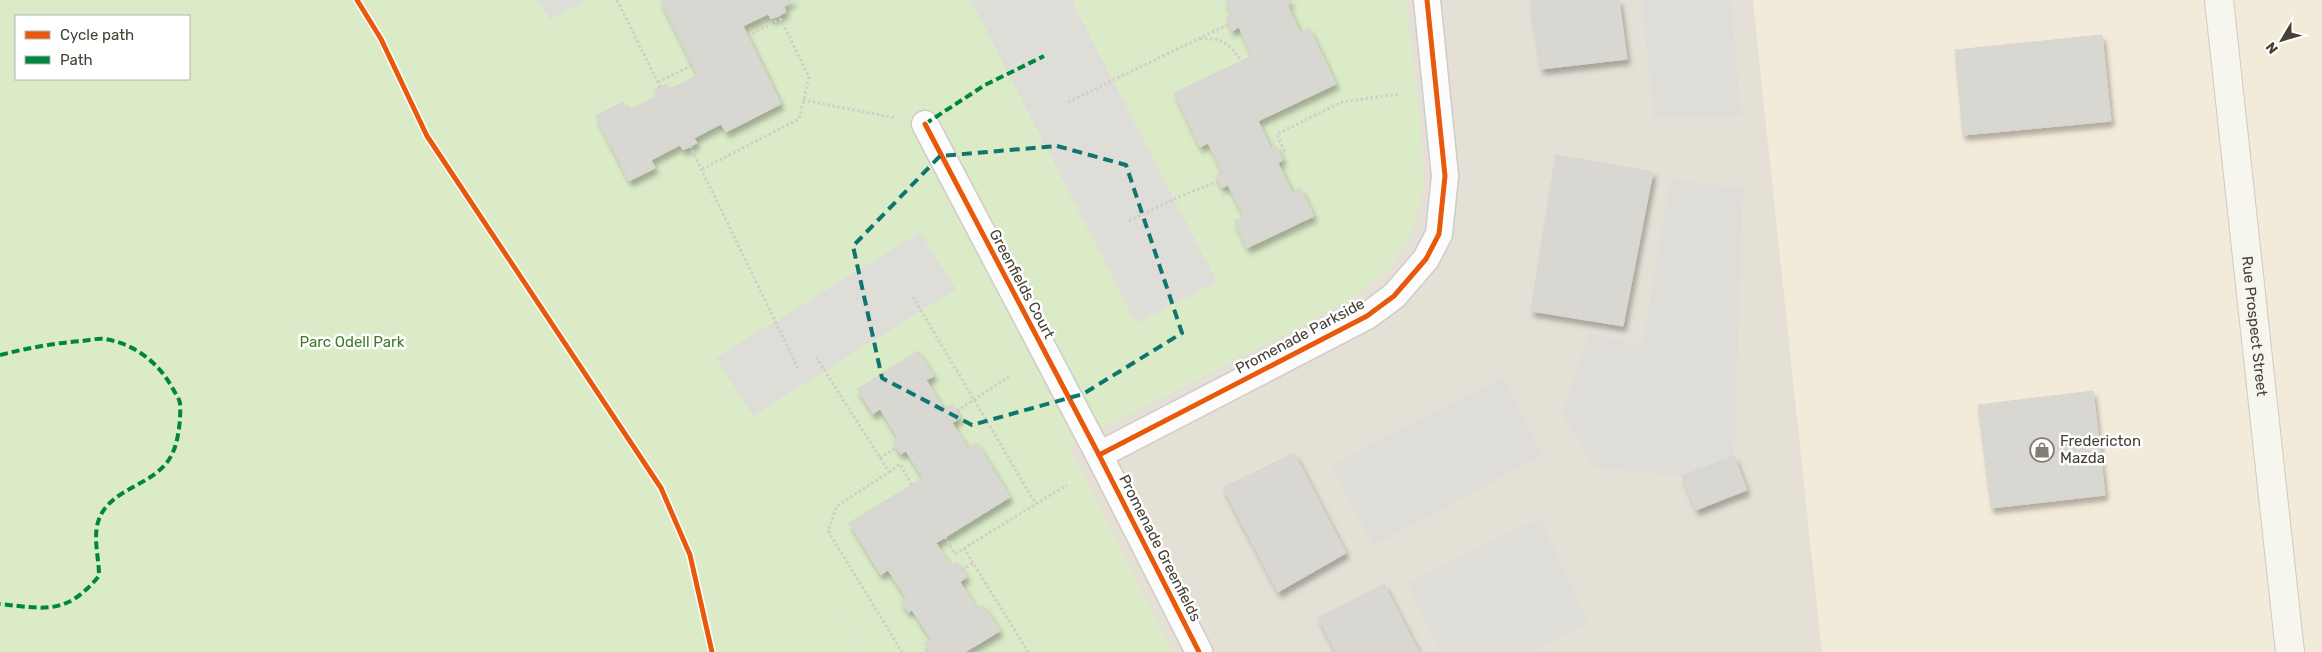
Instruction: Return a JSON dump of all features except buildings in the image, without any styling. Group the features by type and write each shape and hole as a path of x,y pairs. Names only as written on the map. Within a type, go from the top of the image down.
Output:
{"main road":[{"name":"Rue Prospect Street","path":"2219,0 2290,652"}],"street":[{"name":"Promenade Parkside","path":"1099,455 1366,316 1394,296 1426,259 1438,234 1446,176 1426,0"},
{"name":"Greenfields Court","path":"925,124 1099,455"},
{"name":"Promenade Greenfields","path":"1099,455 1199,652"}],"path":[{"path":"617,0 660,87"},
{"path":"702,169 799,119 809,77 780,18 748,36"},
{"path":"1068,102 1229,24"},
{"path":"1197,39 1215,38 1227,43 1242,61"},
{"path":"658,82 692,65"},
{"path":"1279,153 1284,151 1277,134 1342,102 1399,94"},
{"path":"804,100 925,124"},
{"path":"690,146 798,368"},
{"path":"1129,221 1174,199 1219,181"},
{"path":"913,297 1036,504"},
{"path":"816,356 889,472"},
{"path":"956,411 1010,376"},
{"path":"880,458 896,448"},
{"path":"902,652 828,531 837,506 900,464 912,485"},
{"path":"945,537 955,554 1067,485"},
{"path":"964,548 1028,652"},
{"path":"962,570 973,563"}],"highlighted area":[{"path":"1057,146 1126,165 1182,333 1083,394 972,425 882,378 853,246 940,156"}],"shaded area":[{"path":"524,0 1753,0 1822,652 861,652"},
{"path":"538,0 587,0 550,19"},
{"path":"971,0 1071,0 1217,282 1136,323"},
{"path":"1641,0 1731,0 1741,116 1654,118"},
{"path":"1753,0 2322,0 2322,652 1822,652"},
{"path":"1671,179 1743,188 1734,456 1682,476 1595,468 1562,414 1590,333 1642,346"},
{"path":"920,232 956,289 753,416 716,358"},
{"path":"1503,377 1543,455 1373,546 1331,465"},
{"path":"1540,518 1588,623 1530,652 1441,652 1407,583"}],"green space":[{"name":"Parc Odell Park","path":"0,0 538,0 550,19 587,0 660,0 698,75 670,89 667,84 654,90 657,96 627,111 622,102 596,115 629,181 655,168 651,160 680,145 683,150 697,143 694,138 721,124 726,132 781,104 743,26 768,14 772,19 786,12 784,6 795,0 971,0 1136,323 1217,282 1073,3 1078,0 1225,0 1232,15 1226,18 1232,30 1239,27 1252,56 1174,93 1208,143 1222,172 1216,176 1222,188 1228,185 1244,217 1235,221 1314,216 1300,188 1292,192 1258,121 1336,84 1309,28 1300,32 1287,4 1292,0 1406,0 1420,120 1424,185 1411,235 1391,267 1353,299 1068,446 1173,652 965,652 1000,630 984,605 977,609 960,582 967,577 958,563 951,566 936,543 968,448 952,423 960,417 952,405 944,409 926,380 934,376 918,351 857,389 872,413 880,409 898,438 893,441 901,454 906,451 923,478 849,524 881,574 888,570 906,598 901,601 908,612 912,610 931,639 924,643 930,652 863,652 819,570 861,652 0,652"}],"marked path":[{"path":"925,124 985,85 1044,56"},
{"path":"0,355 41,346 94,339 116,342 136,350 161,371 173,389 180,408 177,441 166,464 156,473 121,494 102,513 96,532 99,576 87,589 66,603 43,608 0,604"}],"cycle path":[{"path":"357,0 381,39 427,136 661,488 690,555 712,652"},
{"path":"1099,455 1367,316 1394,296 1426,259 1439,234 1445,176 1427,0"},
{"path":"925,124 1099,455 1199,652"}],"place":[{"name":"Fredericton Mazda","path":"2042,450"}]}
